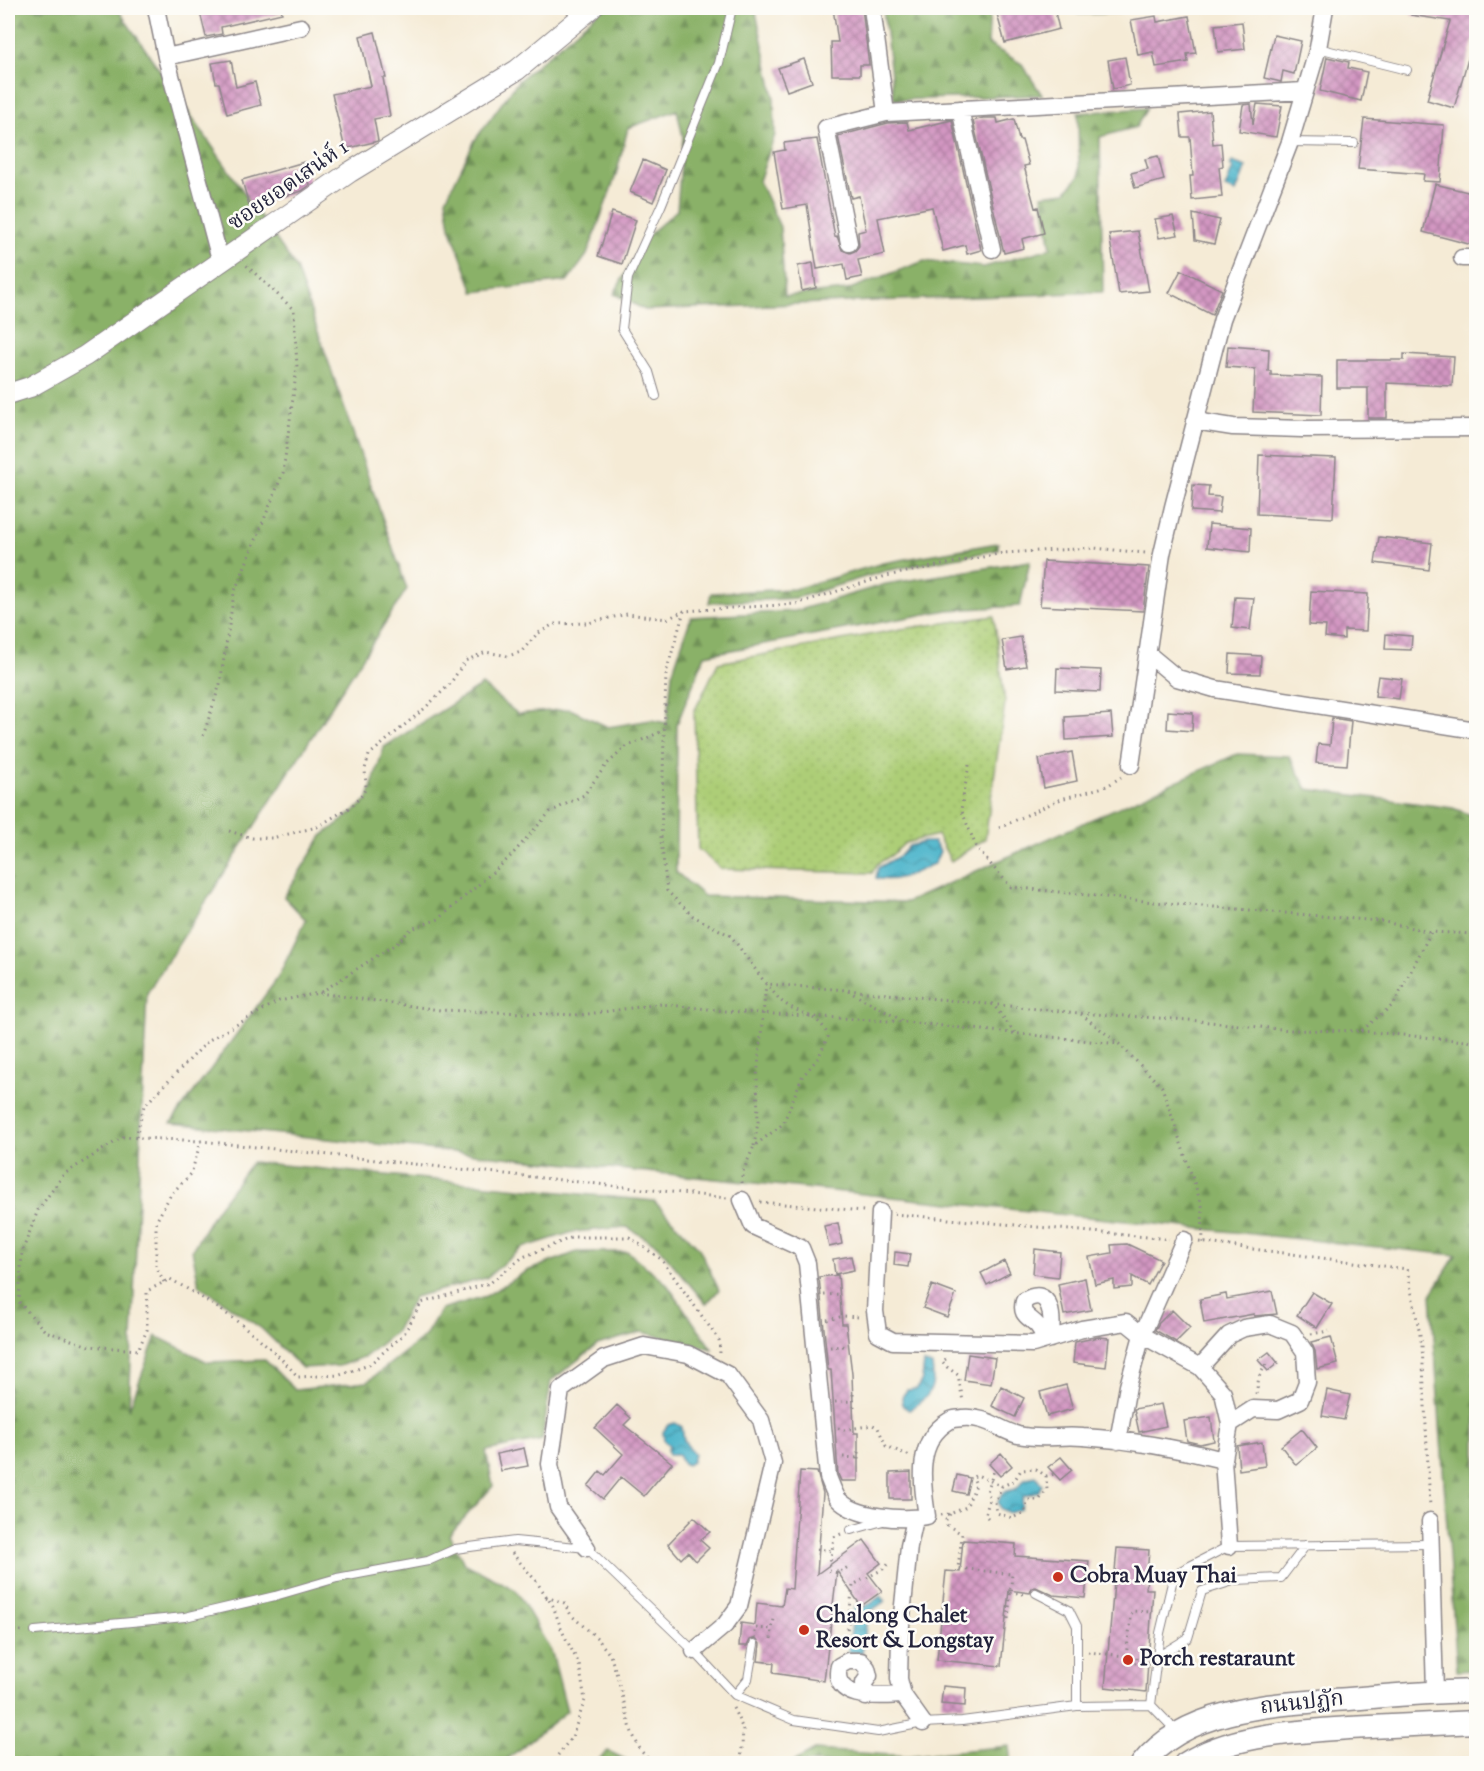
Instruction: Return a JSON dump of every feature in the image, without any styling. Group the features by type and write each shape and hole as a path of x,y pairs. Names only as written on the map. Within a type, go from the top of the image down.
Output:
{"main road":[{"name":"ถนนปฏัก","path":"1142,1764 1149,1755 1178,1733 1209,1720 1271,1705 1476,1691"},
{"name":"ถนนปฏัก","path":"1190,1760 1234,1742 1301,1731 1476,1722"},
{"path":"1178,1733 1190,1760"}],"street":[{"path":"156,8 166,57 227,259"},
{"name":"ซอยยอดเสน่ห์ 1","path":"8,394 30,387 85,356 350,172 517,70 592,8"},
{"path":"872,8 886,113"},
{"path":"1131,765 1162,554 1195,421 1222,319 1290,142 1318,48 1325,8"},
{"path":"166,57 301,27"},
{"path":"849,243 826,128 886,113 1304,91"},
{"path":"960,109 992,249"},
{"path":"1195,421 1233,427 1302,429 1476,428"},
{"path":"1148,654 1177,678 1215,689 1476,730"},
{"path":"742,1200 753,1226 801,1248 807,1263 828,1477 838,1499 862,1513 892,1519 921,1518"},
{"path":"880,1212 876,1318 878,1333 892,1341 1033,1344 1082,1329 1126,1322 1142,1335 1200,1367 1223,1393 1230,1425 1223,1465"},
{"path":"1118,1441 1133,1365 1142,1335 1184,1240"},
{"path":"1200,1367 1229,1335 1245,1328 1270,1324 1292,1333 1305,1352 1307,1382 1300,1400 1278,1410 1253,1409 1230,1425"},
{"path":"587,1548 558,1507 550,1464 561,1390 604,1359 644,1346 688,1354 728,1374 761,1420 773,1463 739,1605 725,1624 694,1651"},
{"path":"923,1723 903,1695 899,1679 900,1635 909,1546 921,1518 923,1460 937,1430 952,1419 984,1419 1018,1434 1044,1438 1082,1437 1170,1447 1223,1460 1229,1546"},
{"path":"1430,1521 1435,1692"},
{"path":"866,1697 903,1695"}],"lane":[{"path":"656,396 649,372 622,329 628,278 661,206 719,63 732,8"},
{"path":"1318,48 1407,70"},
{"path":"1290,142 1354,143"},
{"path":"851,1530 892,1519"},
{"path":"35,1631 185,1617 275,1596 338,1578 428,1561 455,1549 515,1541 587,1548 694,1651 735,1695 794,1720 878,1732 923,1723 962,1721 1077,1706 1151,1705 1178,1733"},
{"path":"1151,1705 1164,1613 1172,1583 1182,1570 1229,1546 1431,1544"},
{"path":"1157,1658 1188,1638 1202,1591 1236,1580 1281,1578 1306,1545"},
{"path":"1036,1593 1069,1610 1077,1626 1077,1706"},
{"path":"735,1695 748,1679 754,1644"}],"path":[{"path":"203,736 220,684 234,593 283,472 297,367 294,310 260,276 227,259"},
{"path":"229,831 252,838 272,838 317,827 352,806 366,787 365,769 369,755 450,684 465,661 486,652 508,656 521,652 537,634 554,624 588,622 627,614 667,618 684,611 796,604 886,576 1003,553 1094,548 1162,554"},
{"path":"684,611 666,673 661,840 667,891 693,916 731,936 783,1003 810,1016 825,1028 828,1037 824,1048 802,1077 783,1124 754,1146"},
{"path":"319,993 397,943 411,929 439,919 509,858 550,812 584,795 606,765 626,747 663,731"},
{"path":"969,765 961,810 977,849 1011,887 1132,900 1380,921 1431,932 1476,934"},
{"path":"999,828 1061,799 1107,786 1122,776 1131,765"},
{"path":"1361,1031 1394,1004 1431,932"},
{"path":"766,984 1079,1013 1189,1020 1290,1030 1361,1031 1476,1042"},
{"path":"742,1200 742,1174 754,1146 758,1122 756,1077 766,984"},
{"path":"847,990 905,1022"},
{"path":"136,1137 144,1106 209,1040 279,1001 319,993 440,1010 580,1015 661,1004 905,1022 1119,1044"},
{"path":"992,1004 1016,1034"},
{"path":"1079,1013 1119,1044 1162,1087 1202,1206 1203,1243"},
{"path":"165,1138 123,1137 64,1174 38,1209 22,1252 19,1302 45,1331 89,1346 138,1350 147,1330 147,1291 170,1280 214,1305 245,1327 279,1355 298,1377 340,1376 369,1365 404,1334 421,1303 490,1283 523,1257 573,1237 629,1237 661,1259 690,1297 719,1340 722,1371"},
{"path":"164,1282 156,1266 156,1222 171,1194 191,1174 201,1141"},
{"path":"825,1295 840,1294"},
{"path":"813,1323 844,1316 876,1318"},
{"path":"950,1342 946,1359 942,1361 958,1375 964,1404 962,1418"},
{"path":"831,1347 848,1345"},
{"path":"1253,1409 1259,1377 1267,1362"},
{"path":"853,1395 854,1407"},
{"path":"838,1402 853,1401"},
{"path":"824,1428 831,1432 838,1428 844,1430 873,1425 878,1428 886,1446 903,1455 923,1460"},
{"path":"858,1452 858,1463"},
{"path":"839,1457 858,1458"},
{"path":"1046,1476 1047,1490 1040,1500 1028,1500 1024,1513 1012,1518 997,1514 994,1503 1002,1486 1014,1481 1021,1470 1036,1469 1046,1476 1055,1474"},
{"path":"988,1518 985,1515 990,1498 987,1492 994,1470"},
{"path":"921,1518 950,1514 966,1507 976,1485 973,1477 977,1475 1002,1486"},
{"path":"950,1514 946,1520 947,1525 962,1534 958,1568 1012,1574 1008,1619 1006,1619"},
{"path":"834,1537 829,1571 838,1573 850,1566"},
{"path":"498,1543 512,1553 536,1581 579,1664 585,1700 572,1737 551,1764"},
{"path":"817,1549 832,1551"},
{"path":"844,1656 853,1585 885,1568 890,1562"},
{"path":"546,1597 564,1603 572,1615 597,1638 610,1655 632,1733 641,1751 653,1764"},
{"path":"1157,1658 1137,1656 1137,1663 1125,1662 1132,1611 1164,1613"},
{"path":"771,1639 774,1619"},
{"path":"754,1644 755,1628 772,1629"},
{"path":"828,1640 846,1641"},
{"path":"1087,1652 1126,1656"},
{"path":"726,1685 721,1691 743,1729 741,1764"}],"green space":[{"path":"8,8 117,8 296,268 407,589 147,993 129,1409 156,1336 208,1362 265,1360 295,1390 367,1382 425,1336 441,1309 486,1296 527,1271 577,1252 628,1252 666,1283 712,1349 642,1332 597,1345 551,1381 542,1440 486,1451 493,1486 449,1535 464,1563 516,1590 552,1653 567,1711 502,1763 8,1764"},
{"path":"603,8 755,8 774,96 775,135 759,181 780,227 785,296 847,290 924,261 984,267 1051,248 1042,195 1066,192 1079,176 1078,113 1147,108 1136,127 1100,137 1103,292 645,310 614,294 644,239 677,210 683,137 677,110 628,128 616,175 587,255 568,281 474,292 450,227 446,199 475,140 518,81"},
{"path":"883,8 990,8 988,44 1022,64 1042,95 894,100"},
{"path":"1073,8 1109,8 1118,13 1078,14"},
{"path":"998,543 998,550 885,571 796,598 709,603 711,593 794,589 883,563"},
{"path":"1030,561 1020,606 948,610 705,655 677,724 676,872 704,896 907,902 1237,754 1289,756 1307,789 1453,808 1476,817 1476,1670 1457,1671 1431,1295 1456,1255 171,1123 277,979 306,920 284,897 322,836 367,801 384,747 482,685 518,714 570,709 608,727 651,720 667,723 672,674 691,617 795,611 886,584"},
{"path":"994,616 1005,703 985,839 951,861 937,835 905,843 892,855 877,864 872,873 721,869 698,849 694,712 718,663 901,629"},
{"path":"252,1162 654,1201 699,1248 719,1290 706,1304 657,1245 627,1227 573,1232 522,1248 486,1278 414,1297 396,1331 366,1356 339,1366 302,1368 262,1329 199,1285 192,1250 216,1210"},
{"path":"1009,1746 1011,1763 791,1763 815,1750 907,1756"},
{"path":"608,1751 633,1763 595,1763"}],"water":[{"path":"1232,162 1246,167 1236,192 1225,188 1233,168 1230,166"},
{"path":"934,842 940,851 935,863 899,878 876,878 878,868 901,855 909,846"},
{"path":"924,1363 932,1365 932,1387 922,1401 909,1410 903,1406 902,1397 907,1390 917,1389 922,1379"},
{"path":"675,1423 682,1427 684,1441 694,1454 692,1462 687,1465 682,1463 678,1455 669,1455 667,1450 670,1446 664,1441 663,1432 668,1425"},
{"path":"1036,1476 1042,1485 1038,1492 1023,1497 1021,1509 1009,1513 1001,1509 998,1502 1003,1492 1016,1489 1026,1478"},
{"path":"881,1596 885,1601 868,1613 862,1653 848,1652 854,1607 864,1607"}],"building":[{"path":"199,8 281,8 282,13 221,27 222,34 206,37"},
{"path":"833,8 862,8 869,65 860,65 860,75 832,75 831,42 838,42"},
{"path":"1021,8 1054,8 1059,29 1005,43 997,14"},
{"path":"1412,8 1476,8 1476,31 1454,108 1427,100 1450,21 1411,15"},
{"path":"1156,16 1157,22 1189,16 1196,53 1187,54 1188,62 1156,67 1153,52 1138,55 1131,20"},
{"path":"1242,22 1245,49 1218,52 1215,25"},
{"path":"375,32 386,78 383,78 390,116 374,119 378,141 345,149 332,94 371,86 360,36"},
{"path":"1274,35 1301,41 1294,74 1283,71 1281,82 1264,78"},
{"path":"1125,57 1130,85 1113,89 1108,60"},
{"path":"1327,57 1349,62 1348,68 1367,72 1361,101 1320,91"},
{"path":"804,59 812,82 787,91 778,68"},
{"path":"231,60 236,87 255,82 261,105 227,114 219,83 216,83 212,63"},
{"path":"1251,104 1253,124 1257,104 1282,106 1276,137 1239,131 1243,105"},
{"path":"1210,111 1213,144 1221,143 1223,166 1219,167 1222,197 1192,200 1190,137 1182,137 1180,114"},
{"path":"997,118 998,123 1014,119 1029,165 1024,166 1044,233 1022,239 1024,248 1004,253 973,121"},
{"path":"1364,119 1444,125 1440,182 1423,181 1424,174 1358,169"},
{"path":"952,120 981,250 967,254 965,245 943,251 932,207 878,218 885,254 858,260 862,277 847,280 844,264 817,269 807,205 783,209 774,152 785,150 784,143 817,139 835,237 837,236 842,250 850,253 859,246 858,232 866,230 859,196 851,198 838,136 888,123 907,122 909,130"},
{"path":"1158,156 1164,180 1135,188 1131,173 1148,169 1145,159"},
{"path":"643,160 666,170 653,202 630,192"},
{"path":"304,162 310,185 302,191 249,206 242,180"},
{"path":"1435,184 1476,194 1476,246 1423,232"},
{"path":"612,212 636,220 622,264 598,256"},
{"path":"1193,214 1220,220 1214,244 1195,240"},
{"path":"1173,216 1178,235 1159,238 1155,219"},
{"path":"1138,231 1149,291 1119,294 1109,234"},
{"path":"813,263 816,288 802,291 798,266"},
{"path":"1181,270 1222,290 1212,315 1169,293"},
{"path":"1228,346 1269,349 1268,371 1271,371 1271,375 1322,377 1321,415 1253,412 1255,369 1226,367"},
{"path":"1404,354 1454,357 1452,386 1387,383 1387,418 1368,418 1368,388 1337,388 1337,360 1404,360"},
{"path":"1259,455 1336,458 1333,518 1257,514"},
{"path":"1193,485 1209,486 1208,496 1221,497 1219,513 1191,511"},
{"path":"1209,524 1251,528 1250,552 1207,547"},
{"path":"1379,537 1432,543 1429,570 1375,563"},
{"path":"1044,561 1149,567 1143,611 1040,606"},
{"path":"1311,591 1368,594 1366,631 1344,630 1344,639 1325,637 1326,626 1309,625"},
{"path":"1235,597 1254,598 1250,630 1232,628"},
{"path":"1386,634 1412,636 1411,650 1385,649"},
{"path":"1021,637 1026,666 1007,669 1002,640"},
{"path":"1230,654 1261,656 1260,674 1229,673"},
{"path":"1057,668 1101,670 1100,692 1056,690"},
{"path":"1378,676 1402,679 1399,699 1375,696"},
{"path":"1168,711 1193,713 1192,731 1167,729"},
{"path":"1111,714 1113,737 1066,740 1065,717"},
{"path":"1332,718 1351,721 1347,765 1316,763 1318,744 1330,745"},
{"path":"1072,752 1077,781 1044,788 1039,759"},
{"path":"838,1223 842,1244 829,1247 824,1226"},
{"path":"1127,1244 1161,1260 1148,1285 1132,1276 1132,1287 1114,1289 1114,1280 1095,1284 1089,1257 1112,1253 1111,1245"},
{"path":"1035,1249 1060,1252 1058,1277 1033,1274"},
{"path":"895,1252 910,1254 908,1267 894,1265"},
{"path":"851,1256 854,1270 835,1274 833,1259"},
{"path":"1004,1261 1010,1273 987,1285 981,1273"},
{"path":"838,1275 842,1324 846,1324 852,1374 854,1433 858,1433 858,1481 841,1481 838,1474 831,1370 828,1370 819,1277"},
{"path":"1085,1278 1091,1310 1064,1315 1058,1284"},
{"path":"932,1285 956,1294 947,1317 923,1308"},
{"path":"1272,1291 1277,1314 1254,1316 1254,1314 1204,1323 1200,1299 1226,1294 1227,1299"},
{"path":"1312,1292 1332,1304 1317,1328 1297,1315"},
{"path":"1172,1310 1190,1328 1176,1342 1155,1330"},
{"path":"1099,1337 1109,1338 1106,1367 1073,1363 1075,1342"},
{"path":"1331,1337 1338,1364 1317,1369 1315,1351 1311,1342"},
{"path":"1269,1352 1278,1363 1268,1371 1258,1360"},
{"path":"968,1354 995,1358 991,1384 964,1380"},
{"path":"1066,1385 1073,1409 1047,1416 1040,1392"},
{"path":"1001,1386 1024,1398 1015,1417 992,1406"},
{"path":"1327,1390 1350,1395 1344,1420 1322,1416"},
{"path":"1161,1404 1166,1426 1139,1432 1134,1409"},
{"path":"617,1405 631,1418 624,1425 672,1463 644,1496 621,1477 603,1499 588,1486 600,1471 605,1475 623,1454 595,1428"},
{"path":"1211,1417 1214,1441 1200,1444 1187,1441 1184,1421"},
{"path":"1302,1429 1317,1448 1296,1465 1281,1446"},
{"path":"1262,1442 1265,1466 1239,1470 1237,1446"},
{"path":"524,1448 528,1466 501,1471 497,1454"},
{"path":"1001,1453 1012,1466 1000,1476 989,1464"},
{"path":"1061,1457 1072,1470 1060,1480 1048,1467"},
{"path":"800,1471 817,1472 823,1493 817,1574 864,1540 881,1563 868,1573 882,1591 861,1606 837,1571 824,1681 773,1673 774,1663 758,1661 760,1644 756,1638 750,1640 747,1646 739,1646 741,1623 755,1625 757,1603 782,1606 785,1588 792,1589"},
{"path":"911,1472 911,1499 890,1499 890,1473"},
{"path":"957,1475 970,1478 966,1494 953,1491"},
{"path":"694,1517 710,1532 700,1540 709,1548 696,1561 688,1552 681,1559 668,1544"},
{"path":"963,1540 1016,1544 1015,1556 1089,1561 1085,1598 1053,1595 1036,1587 1032,1588 1030,1593 1009,1590 1001,1666 937,1660 946,1571 960,1572"},
{"path":"1117,1548 1149,1550 1146,1589 1153,1589 1146,1692 1105,1687"},
{"path":"943,1686 966,1688 965,1706 941,1704"}],"place":[{"name":"Cobra Muay Thai","path":"1058,1577"},
{"name":"Chalong Chalet Resort & Longstay","path":"804,1630"},
{"name":"Porch restaraunt","path":"1128,1660"}]}
